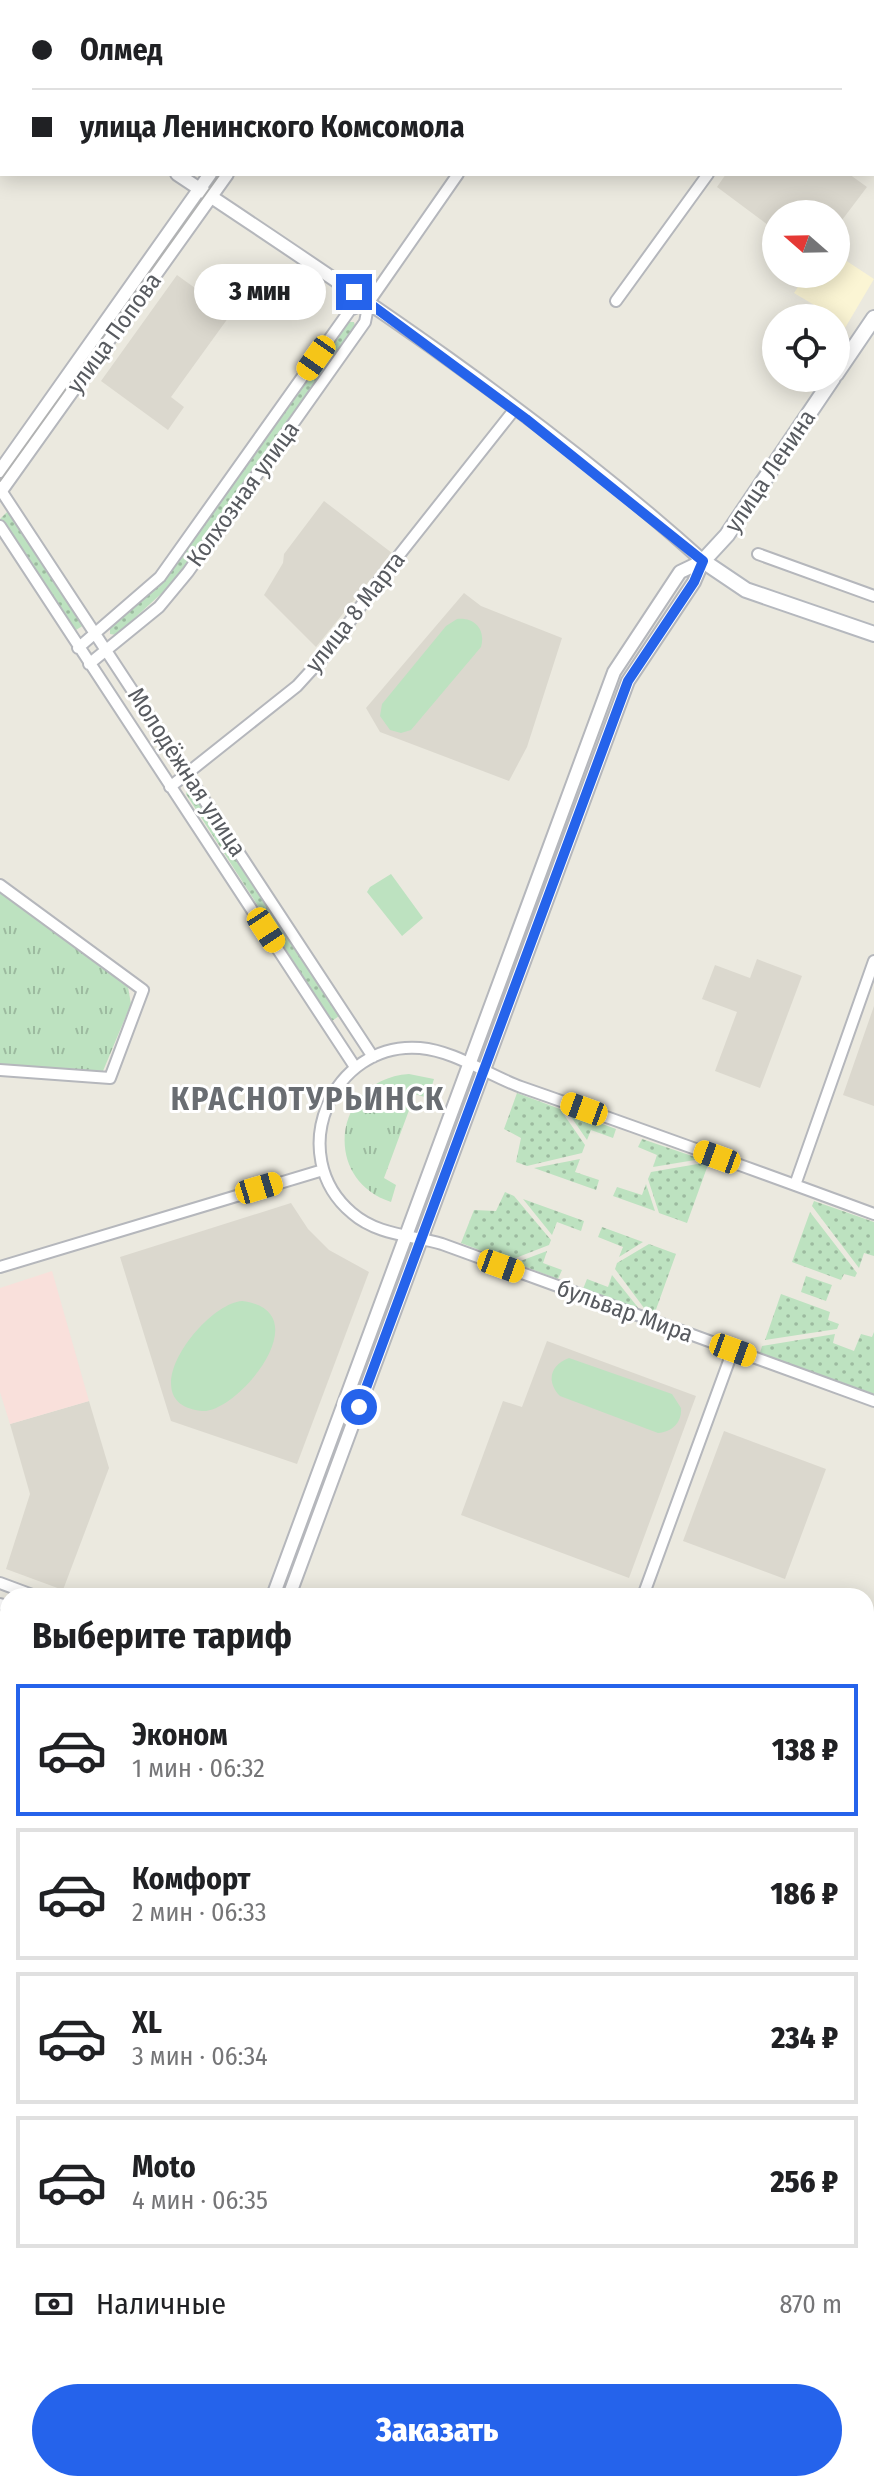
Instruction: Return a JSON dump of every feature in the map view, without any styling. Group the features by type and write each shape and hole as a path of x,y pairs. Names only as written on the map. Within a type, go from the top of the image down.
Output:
{"main road":[{"name":"улица Ленина","path":"850,354 874,318"},
{"name":"улица Ленина","path":"703,561 727,535 824,392"},
{"path":"703,561 746,590 874,634"}],"street":[{"path":"180,176 369,302 514,410 703,561"},
{"name":"улица Попова","path":"0,490 206,193 210,176"},
{"name":"улица Попова","path":"0,471 206,193 225,176"},
{"name":"Колхозная улица","path":"89,664 159,607 188,572 365,322 369,302 457,176"},
{"path":"616,301 707,176"},
{"name":"Колхозная улица","path":"78,648 160,577 350,310 369,302"},
{"name":"улица 8 Марта","path":"170,787 264,715 327,653 381,578 514,410"},
{"name":"Молодёжная улица","path":"0,490 373,1057"},
{"name":"Молодёжная улица","path":"0,526 355,1067"},
{"path":"758,554 874,596"},
{"name":"улица Ленина","path":"276,1588 614,672 680,572 703,561"},
{"name":"улица Ленина","path":"292,1588 628,681 694,582 703,561"},
{"path":"0,885 143,990 110,1078 0,1070"},
{"path":"795,1185 874,961"},
{"path":"477,1043 491,1049"},
{"path":"0,1265 323,1170 319,1134 324,1110 336,1088 355,1067 396,1049 421,1048 469,1064 874,1214"},
{"name":"бульвар Мира","path":"323,1170 341,1202 359,1219 386,1232 421,1238 874,1401"},
{"path":"397,1260 411,1265"},
{"path":"646,1588 733,1350"}],"shaded area":[{"path":"725,176 852,176 867,187 850,209 850,200 762,200 762,221 717,187"},
{"path":"850,263 874,279 850,320 850,304 812,304 794,293 797,288 850,288"},
{"path":"177,275 231,314 171,397 184,407 168,430 101,381"},
{"path":"324,501 392,553 316,647 264,595 283,563 284,554"},
{"path":"464,593 481,606 562,638 527,747 509,781 380,732 366,708"},
{"path":"757,959 802,976 760,1088 715,1071 737,1012 702,999 715,965 750,978"},
{"path":"874,1006 874,1106 843,1095"},
{"path":"291,1203 308,1229 329,1250 369,1272 297,1464 171,1421 120,1257"},
{"path":"52,1271 89,1401 10,1424 0,1392 0,1288"},
{"path":"547,1341 696,1396 629,1578 461,1515 503,1401 522,1407"},
{"path":"89,1401 109,1468 64,1588 6,1569 30,1494 10,1424"},
{"path":"724,1431 826,1469 785,1579 683,1541"}],"green space":[{"path":"348,322 354,322 355,328 174,582 116,635 110,634 110,627 166,576"},
{"path":"10,509 84,625 76,630 69,626 0,519"},
{"path":"457,619 469,620 478,626 482,635 481,647 411,730 401,733 390,730 380,716 382,704 446,626"},
{"path":"188,789 194,790 339,1016 332,1021 186,794"},
{"path":"391,874 423,918 402,936 367,892"},
{"path":"0,892 128,987 131,1004 103,1071 0,1065"},
{"path":"409,1074 434,1079 428,1098 415,1094 384,1178 396,1185 391,1202 368,1190 353,1173 346,1153 345,1131 352,1111 365,1093 384,1080"},
{"path":"517,1093 560,1109 585,1145 582,1153 527,1166 516,1162 521,1138 504,1129"},
{"path":"567,1111 616,1129 613,1138 591,1130 587,1140"},
{"path":"642,1139 701,1159 653,1167 657,1155 638,1147"},
{"path":"580,1159 575,1172 599,1180 596,1190 534,1168"},
{"path":"709,1162 687,1223 659,1213 648,1179 651,1172"},
{"path":"646,1184 655,1211 613,1196 617,1187 642,1195"},
{"path":"505,1192 514,1196 551,1240 549,1245 508,1261 461,1243 474,1210 496,1211"},
{"path":"523,1199 584,1221 581,1231 557,1222 552,1235"},
{"path":"814,1201 874,1222 874,1256 864,1253 859,1268 812,1206"},
{"path":"810,1212 857,1273 855,1277 844,1274 841,1280 792,1262"},
{"path":"602,1227 643,1242 619,1257 623,1247 598,1237"},
{"path":"649,1244 676,1254 654,1315 647,1312 615,1269 617,1263"},
{"path":"547,1251 543,1263 562,1270 558,1279 515,1263"},
{"path":"612,1275 640,1310 583,1289 587,1279 608,1287"},
{"path":"806,1276 832,1285 826,1301 801,1292"},
{"path":"781,1294 830,1312 828,1320 839,1324 837,1329 765,1340"},
{"path":"242,1301 265,1309 274,1323 274,1341 265,1361 251,1380 217,1408 202,1411 181,1404 172,1391 172,1373 180,1354 209,1318 226,1306"},
{"path":"874,1332 874,1394 760,1353 762,1346 835,1334 833,1343 854,1351 861,1334 872,1337"},
{"path":"569,1358 672,1394 681,1408 678,1422 668,1431 658,1433 560,1396 553,1385 552,1374 558,1365"}],"tram line":[{"path":"0,481 219,176"}],"district":[{"name":"КРАСНОТУРЬИНСК","path":"308,1099"}],"route":[{"path":"354,292 526,419 675,535 703,561 694,582 628,681 359,1407"}]}
